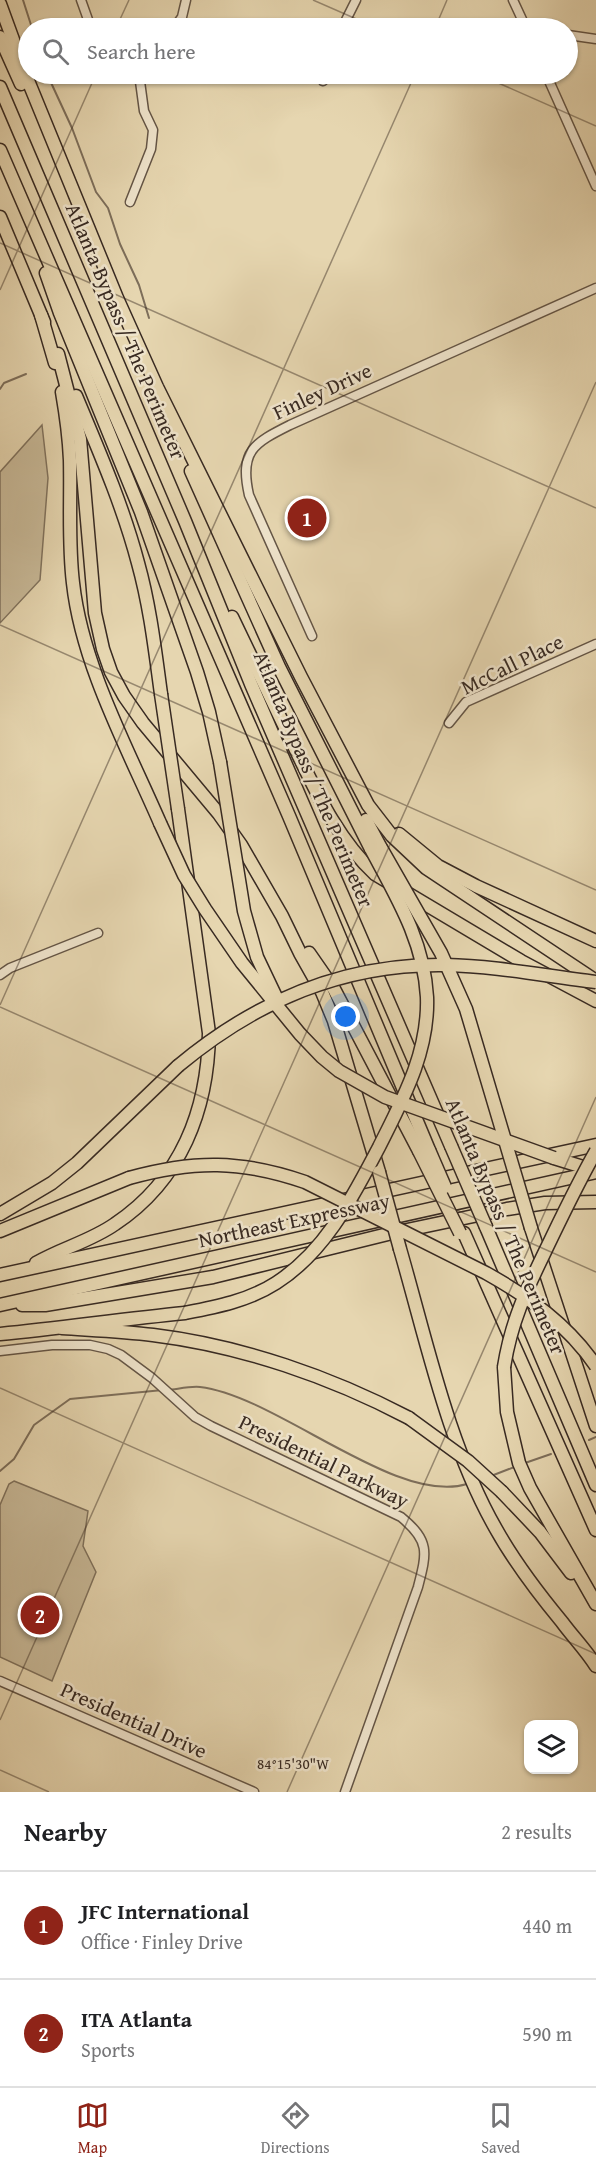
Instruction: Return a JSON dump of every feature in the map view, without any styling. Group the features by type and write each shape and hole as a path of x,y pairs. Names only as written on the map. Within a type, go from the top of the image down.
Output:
{"highway":[{"path":"0,4 18,53"},
{"path":"0,37 18,77"},
{"path":"21,84 81,210"},
{"path":"29,84 117,298 157,387 301,677 368,805 392,836 420,863 596,982"},
{"name":"Atlanta Bypass / The Perimeter","path":"0,87 185,521 250,684 596,1485"},
{"name":"Atlanta Bypass / The Perimeter","path":"0,150 284,806 424,1150 596,1530"},
{"path":"24,203 60,313 136,501 206,702 220,762 244,911 257,957 284,1014"},
{"path":"0,218 119,500 139,564 161,694 208,1033 207,1069 197,1115 187,1142 166,1176 136,1208 114,1225 55,1252 25,1269"},
{"path":"42,315 57,368 68,432 69,539 78,612 97,677 179,866 205,909 243,963 284,1014 322,1057 339,1071 375,1092 458,1124 596,1172"},
{"path":"58,354 80,439 95,612 103,649 111,672 143,723 219,814 241,845 322,992 334,1021 465,1468 516,1562 596,1666"},
{"path":"157,387 198,489 279,667 376,848 441,953 466,1009 531,1228 596,1426"},
{"path":"185,521 320,800 345,841 360,860 375,874 501,950 596,1001"},
{"path":"348,766 374,804 401,836 438,866 476,886 596,940"},
{"path":"0,1334 62,1328 99,1321 220,1306 274,1284 296,1268 339,1221 413,1077 422,1051 426,1023 425,981 421,956 410,922 376,848"},
{"path":"282,916 334,989 424,1150"},
{"path":"0,1214 52,1183 77,1163 178,1066 208,1041 278,999 323,982 371,971 420,965 448,965 596,982"},
{"name":"Northeast Expressway","path":"0,1275 596,1145"},
{"path":"596,1151 581,1176 521,1300 508,1343 504,1382 511,1436 520,1466 530,1488 596,1604"},
{"path":"0,1231 129,1178 159,1170 199,1164 241,1166 279,1173 305,1182 486,1272 514,1289 555,1318 579,1343 596,1366"},
{"path":"549,1243 596,1165"},
{"name":"Northeast Expressway","path":"1,1304 596,1172"},
{"path":"1,1304 45,1305 213,1277 388,1234 507,1209 545,1203 596,1202"},
{"path":"62,1328 156,1335 221,1348 292,1368 365,1395 410,1418 459,1454 502,1492 547,1541 596,1612"}],"street":[{"path":"81,0 87,18"},
{"path":"181,18 186,0"},
{"path":"347,18 356,0"},
{"path":"513,0 521,18"},
{"path":"578,37 596,39"},
{"path":"130,202 151,149 153,130 144,111 140,84"},
{"path":"550,84 596,186"},
{"name":"Finley Drive","path":"312,636 249,495 244,474 249,456 256,443 290,425 596,288"},
{"name":"McCall Place","path":"449,723 466,702 596,644"},
{"path":"0,975 10,968 98,933"},
{"name":"Presidential Parkway","path":"0,1351 52,1345 90,1345 122,1355 152,1378 195,1417 401,1517 416,1530 423,1543 425,1561 418,1587 345,1792"},
{"name":"Presidential Drive","path":"0,1681 254,1792"}],"shaded area":[{"path":"42,425 48,478 40,580 0,623 0,472"},
{"path":"14,1481 88,1511 83,1546 96,1572 52,1681 0,1657 0,1505 9,1484"}],"waterway":[{"path":"23,0 29,18"},
{"path":"52,84 72,128 96,192 108,208 120,244 139,285 149,318"},
{"path":"0,389 4,383 26,374"},
{"path":"168,1390 200,1387 231,1395 264,1409 372,1465 406,1479 438,1487 467,1484"},
{"path":"0,1471 14,1459 34,1425 70,1399 163,1390"},
{"path":"589,1440 596,1437"},
{"path":"525,1463 551,1454"},
{"path":"491,1476 517,1466"}],"place":[{"name":"JFC International","path":"307,518"},
{"name":"ITA Atlanta","path":"40,1615"}]}
